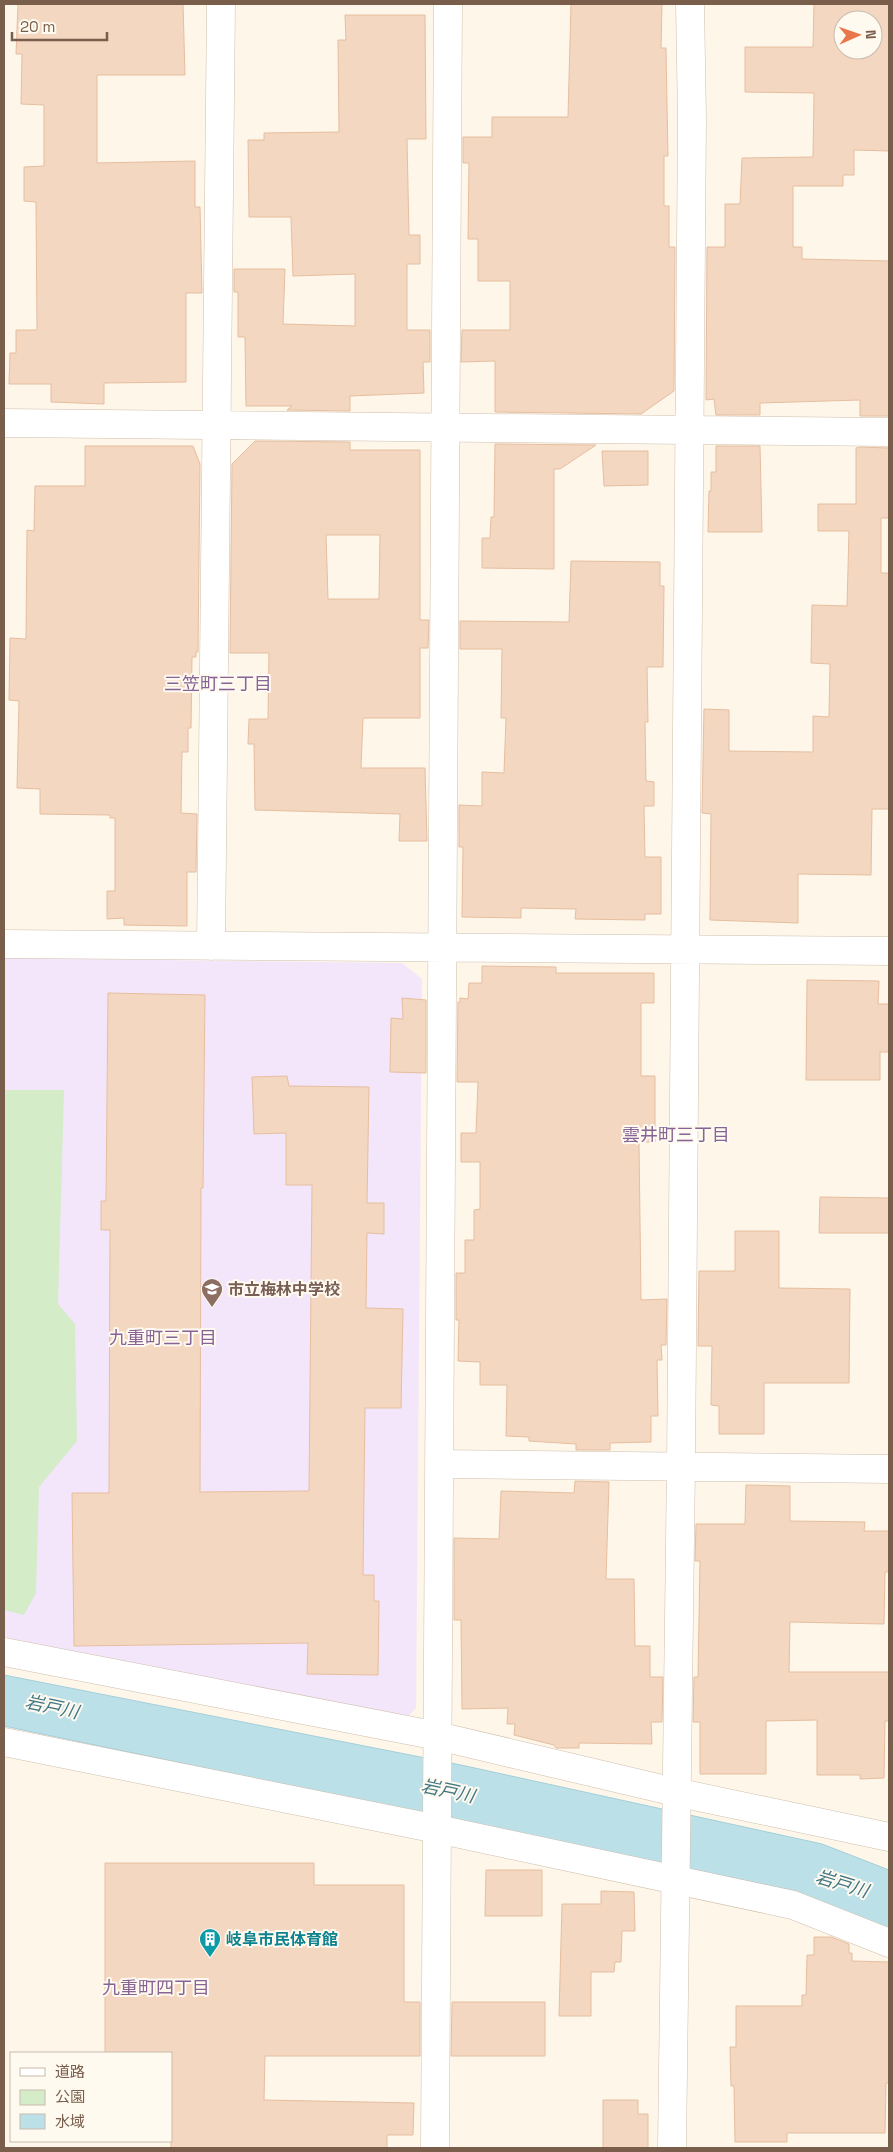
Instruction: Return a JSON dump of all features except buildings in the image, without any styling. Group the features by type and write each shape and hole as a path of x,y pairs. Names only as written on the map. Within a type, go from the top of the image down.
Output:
{"street":[{"path":"211,946 221,4"},
{"path":"435,2148 448,4"},
{"path":"672,2148 675,1798 681,1466 692,119 690,4"},
{"path":"4,424 889,432"},
{"path":"4,944 889,951"},
{"path":"439,1464 889,1469"},
{"path":"4,1652 675,1798 889,1837"},
{"path":"4,1742 437,1824 674,1874 793,1906 889,1943"}],"shaded area":[{"name":"市立梅林中学校","path":"4,958 402,963 422,979 416,1708 403,1722 4,1637"}],"green space":[{"path":"4,1090 64,1090 58,1304 75,1324 77,1441 39,1487 36,1593 24,1615 4,1610"}],"water":[{"name":"岩戸川","path":"4,1675 461,1765 822,1844 889,1870 889,1928 790,1890 4,1726"}],"place":[{"name":"市立梅林中学校","path":"212,1308"},
{"name":"岐阜市民体育館","path":"210,1958"}],"district":[{"name":"三笠町三丁目","path":"218,684"},
{"name":"雲井町三丁目","path":"676,1135"},
{"name":"九重町三丁目","path":"163,1338"},
{"name":"九重町四丁目","path":"156,1988"}]}
